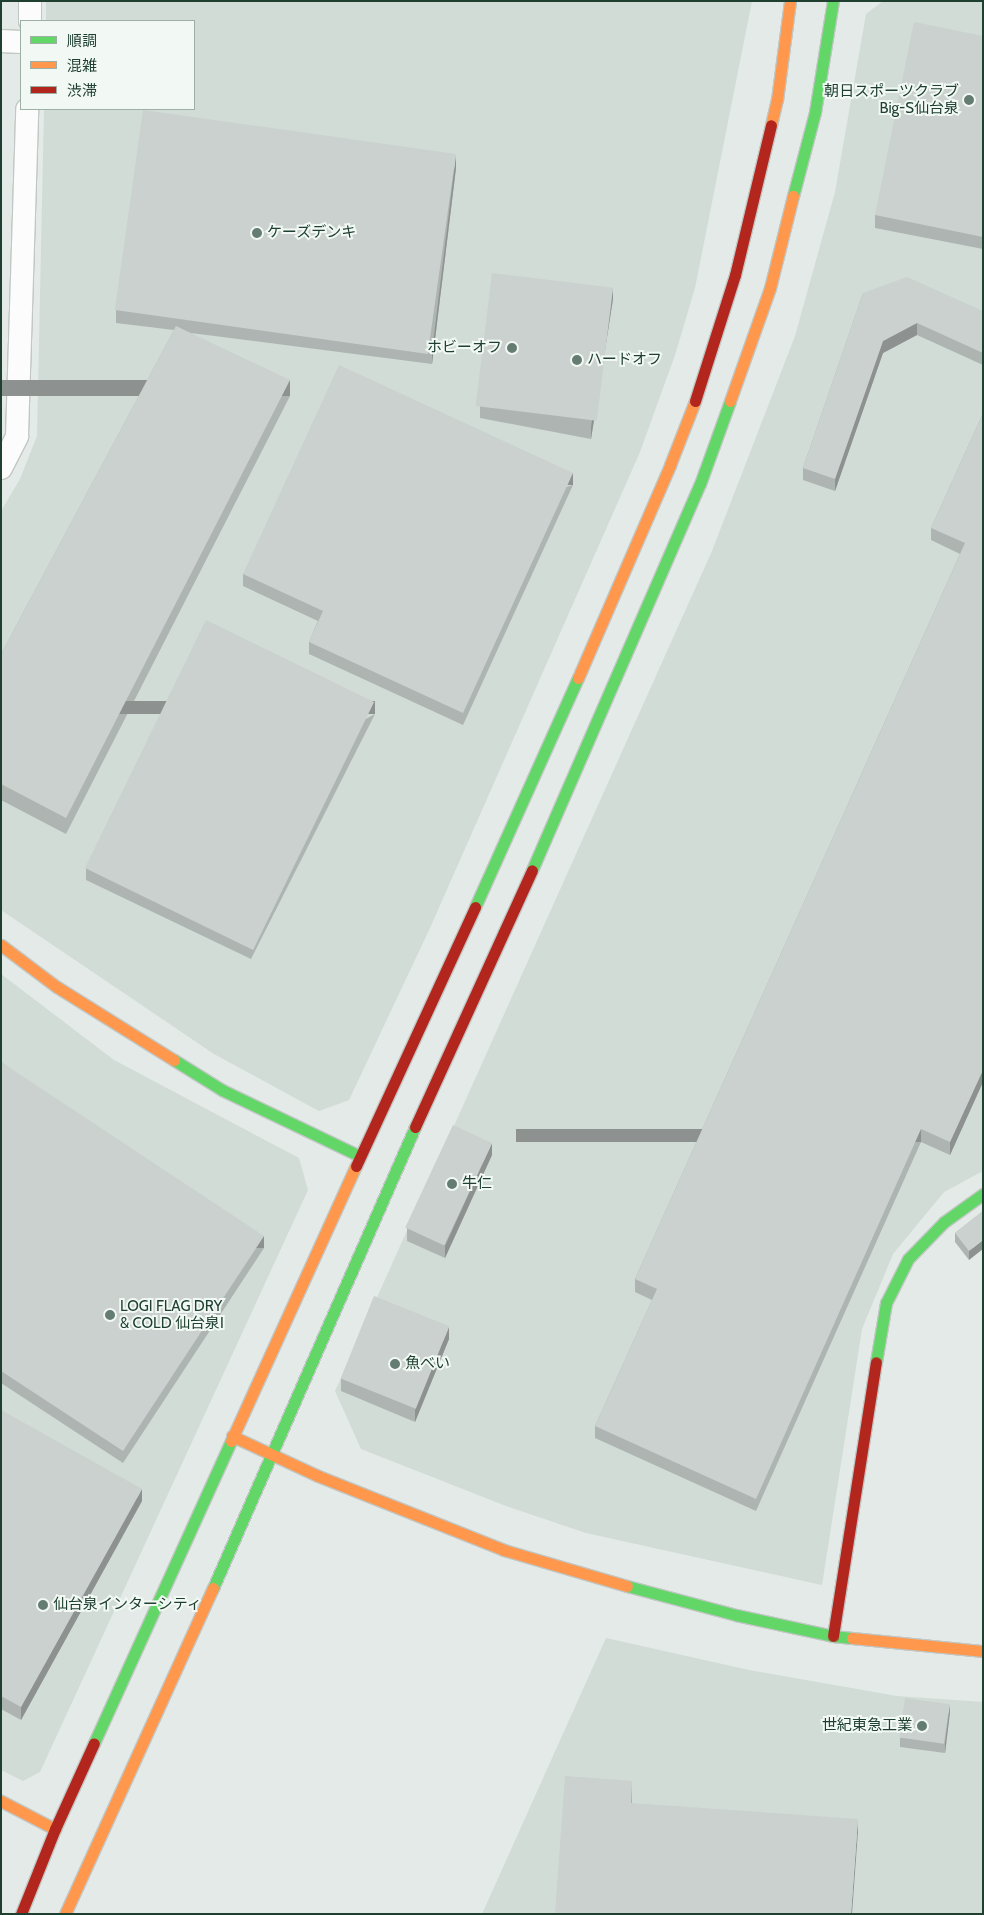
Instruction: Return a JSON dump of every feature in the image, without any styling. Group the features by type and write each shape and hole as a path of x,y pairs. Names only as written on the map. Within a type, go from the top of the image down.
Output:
{"street":[{"path":"30,1 30,20"},
{"path":"21,1914 55,1830 232,1436 544,756 670,465 705,375 735,275 777,100 790,1"},
{"path":"65,1914 272,1454 392,1176 576,773 700,484 770,288 815,112 833,1"},
{"path":"1,41 20,42"},
{"path":"1,468 17,436 27,110"},
{"path":"1,945 57,987 222,1090 360,1156"},
{"path":"833,1636 863,1433 886,1303 908,1259 944,1222 983,1194"},
{"path":"232,1436 318,1476 504,1550 736,1615 833,1636 983,1651"},
{"path":"1,1801 55,1830"}],"shaded area":[{"path":"46,1 752,1 695,288 675,355 640,452 430,928 349,1100 319,1111 214,1054 1,910 1,511 20,479 37,436 44,110 195,110 195,20 46,20"},
{"path":"883,1 983,1 983,1171 944,1192 893,1254 862,1329 822,1585 586,1533 506,1506 361,1449 335,1391 712,551 795,336 835,192 866,14"},
{"path":"1,974 114,1060 299,1158 308,1190 40,1772 23,1781 1,1770"},
{"path":"606,1638 749,1670 897,1696 983,1702 983,1914 482,1914"}],"building":[{"path":"914,22 983,36 983,237 875,215"},
{"path":"143,110 456,154 428,354 115,310"},
{"path":"492,273 613,288 597,421 476,406"},
{"path":"907,277 983,311 983,353 917,323 883,341 835,479 803,468 863,293"},
{"path":"176,326 290,380 66,818 1,784 1,654"},
{"path":"339,365 573,473 463,713 309,642 323,611 243,574"},
{"path":"983,413 983,1070 950,1142 921,1129 756,1499 595,1426 657,1289 635,1279 965,543 931,528"},
{"path":"206,620 374,702 253,950 85,868"},
{"name":"LOGI FLAG DRY & COLD 仙台泉I","path":"1,1062 264,1236 123,1451 1,1371"},
{"path":"453,1125 492,1143 444,1246 405,1227"},
{"path":"983,1211 983,1240 969,1251 955,1233"},
{"path":"374,1296 449,1326 416,1409 341,1379"},
{"name":"仙台泉インターシティ","path":"1,1410 142,1489 21,1707 1,1696"},
{"path":"905,1698 950,1704 944,1744 899,1738"},
{"path":"565,1776 632,1781 631,1803 858,1819 851,1914 555,1914"}],"traffic: fast":[{"path":"793,196 815,112 833,1"},
{"path":"532,870 700,484 730,401"},
{"path":"475,907 578,678"},
{"path":"174,1060 222,1090 360,1156"},
{"path":"213,1588 415,1127"},
{"path":"876,1362 886,1303 908,1259 944,1222 983,1194"},
{"path":"94,1743 231,1441"},
{"path":"627,1586 736,1615 833,1636 852,1638"}],"traffic: slow":[{"path":"771,125 777,100 790,1"},
{"path":"730,401 770,288 793,196"},
{"path":"578,678 670,465 695,401"},
{"path":"1,945 57,987 174,1060"},
{"path":"231,1441 356,1166"},
{"path":"232,1436 318,1476 504,1550 627,1586"},
{"path":"65,1914 213,1588"},
{"path":"852,1638 983,1651"},
{"path":"1,1801 55,1829"}],"traffic: jam":[{"path":"695,401 735,275 771,125"},
{"path":"415,1127 532,870"},
{"path":"356,1166 475,907"},
{"path":"833,1636 876,1362"},
{"path":"21,1914 55,1829 94,1743"}],"place":[{"name":"朝日スポーツクラブ Big-S仙台泉","path":"969,100"},
{"name":"ケーズデンキ","path":"257,233"},
{"name":"ホビーオフ","path":"512,348"},
{"name":"ハードオフ","path":"577,360"},
{"name":"牛仁","path":"452,1184"},
{"name":"LOGI FLAG DRY & COLD 仙台泉I","path":"110,1315"},
{"name":"魚べい","path":"395,1364"},
{"name":"仙台泉インターシティ","path":"43,1605"},
{"name":"世紀東急工業","path":"922,1726"}]}
